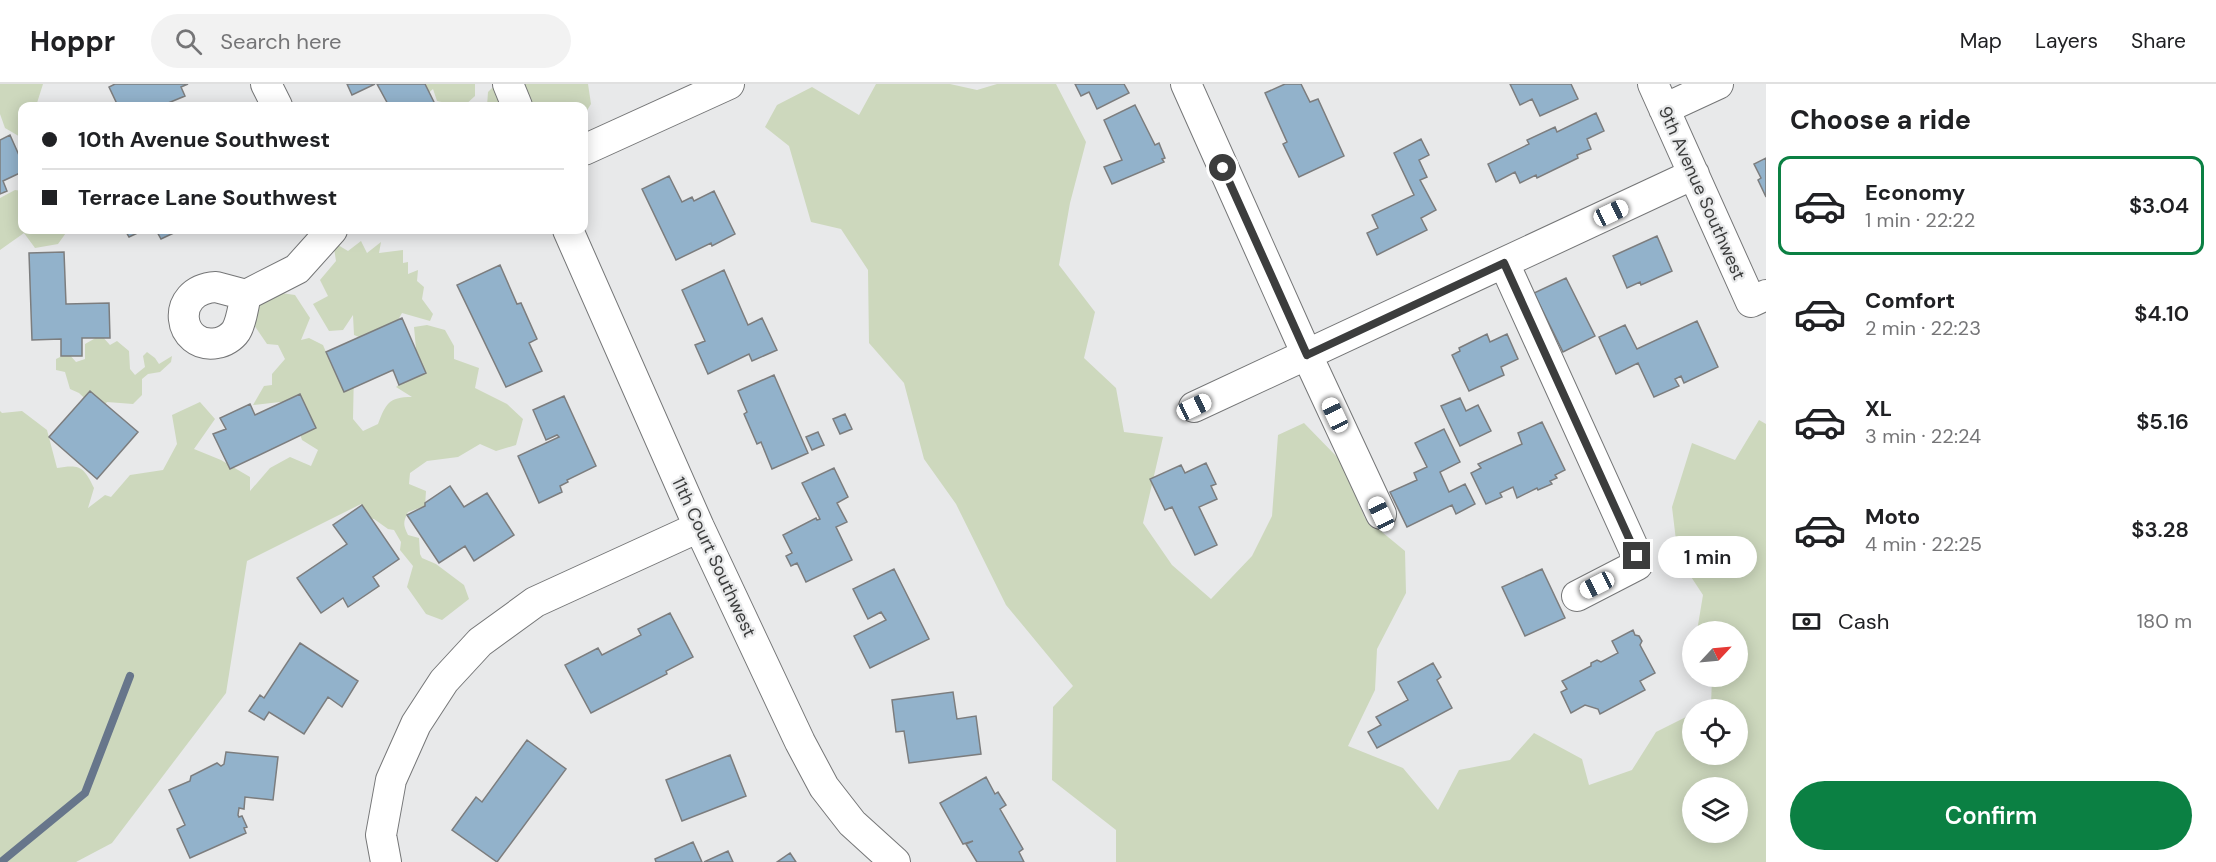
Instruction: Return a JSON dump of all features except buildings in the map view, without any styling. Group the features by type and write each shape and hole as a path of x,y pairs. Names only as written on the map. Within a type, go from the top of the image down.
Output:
{"street":[{"path":"266,84 275,102"},
{"path":"508,84 515,102"},
{"path":"588,148 729,84"},
{"path":"1186,84 1381,514"},
{"path":"1658,96 1718,84"},
{"name":"9th Avenue Southwest","path":"1658,96 1694,174 1759,299"},
{"path":"1194,407 1694,174"},
{"path":"246,295 297,269 328,234"},
{"name":"11th Court Southwest","path":"570,234 699,527 800,742 825,787 852,823 895,862"},
{"path":"1504,263 1637,556 1637,565 1577,596"},
{"path":"386,862 381,835 391,780 416,724 444,681 480,642 535,602 699,527"}],"green space":[{"path":"0,84 43,84 37,102 18,102 18,136 5,128 0,114"},
{"path":"417,84 475,84 475,96 468,102 437,101 433,89 426,95"},
{"path":"496,84 588,84 591,104 588,109 588,102 487,102 488,92"},
{"path":"876,84 950,84 977,90 997,84 1056,84 1086,142 1070,203 1059,265 1095,312 1084,358 1116,388 1124,432 1163,437 1143,523 1172,565 1211,599 1252,556 1272,516 1278,435 1304,423 1340,460 1365,518 1405,551 1406,593 1377,649 1375,690 1348,746 1403,768 1438,810 1459,770 1510,760 1534,733 1582,759 1589,785 1632,770 1656,732 1682,719 1682,765 1748,765 1748,699 1711,699 1712,687 1748,687 1748,621 1699,621 1703,595 1678,557 1672,507 1692,443 1735,460 1759,420 1766,424 1766,862 1116,862 1116,830 1052,780 1053,707 1073,686 1006,605 956,504 924,459 904,383 869,343 868,270 841,229 811,222 789,146 765,127 777,105 812,87 859,115"},
{"path":"18,190 18,234 23,234 0,250 0,198"},
{"path":"25,234 65,234 58,244 35,248"},
{"path":"361,241 367,253 381,242 379,253 403,250 403,263 408,262 408,274 418,270 417,281 424,287 422,299 433,314 430,321 402,313 398,320 359,337 354,335 353,315 343,330 329,331 313,304 328,296 320,280 336,261 333,242 348,251"},
{"path":"267,291 295,295 310,318 301,340 309,338 323,345 331,364 354,370 353,419 363,431 378,424 386,407 393,400 412,397 396,387 408,377 416,349 414,327 427,325 445,330 454,346 454,359 479,368 475,388 507,404 523,419 516,445 496,451 480,444 458,457 427,461 410,473 409,484 426,491 425,506 408,512 404,524 406,532 408,535 419,538 422,558 436,564 464,585 469,599 442,620 426,614 407,587 413,566 400,550 401,542 394,530 388,529 374,519 358,517 361,504 247,561 226,693 112,843 76,862 0,862 0,411 2,413 22,411 47,430 57,468 71,466 84,471 94,488 88,508 105,495 111,497 130,475 163,470 177,444 172,415 200,402 215,419 194,449 221,460 250,477 250,491 270,468 290,457 311,466 318,450 302,440 291,407 280,402 253,405 264,386 272,385 272,374 285,359 278,345 267,344 250,319"},
{"path":"101,335 110,345 117,341 129,351 130,369 135,375 145,367 143,356 147,352 159,364 172,356 171,362 160,372 148,374 142,379 142,395 133,404 107,402 99,412 79,393 70,389 65,372 56,370 56,359 68,353 76,362 85,359 85,344"}],"waterway":[{"path":"1,862 85,793 130,676"}],"route":[{"path":"1223,168 1307,355 1504,263 1637,556"}]}
